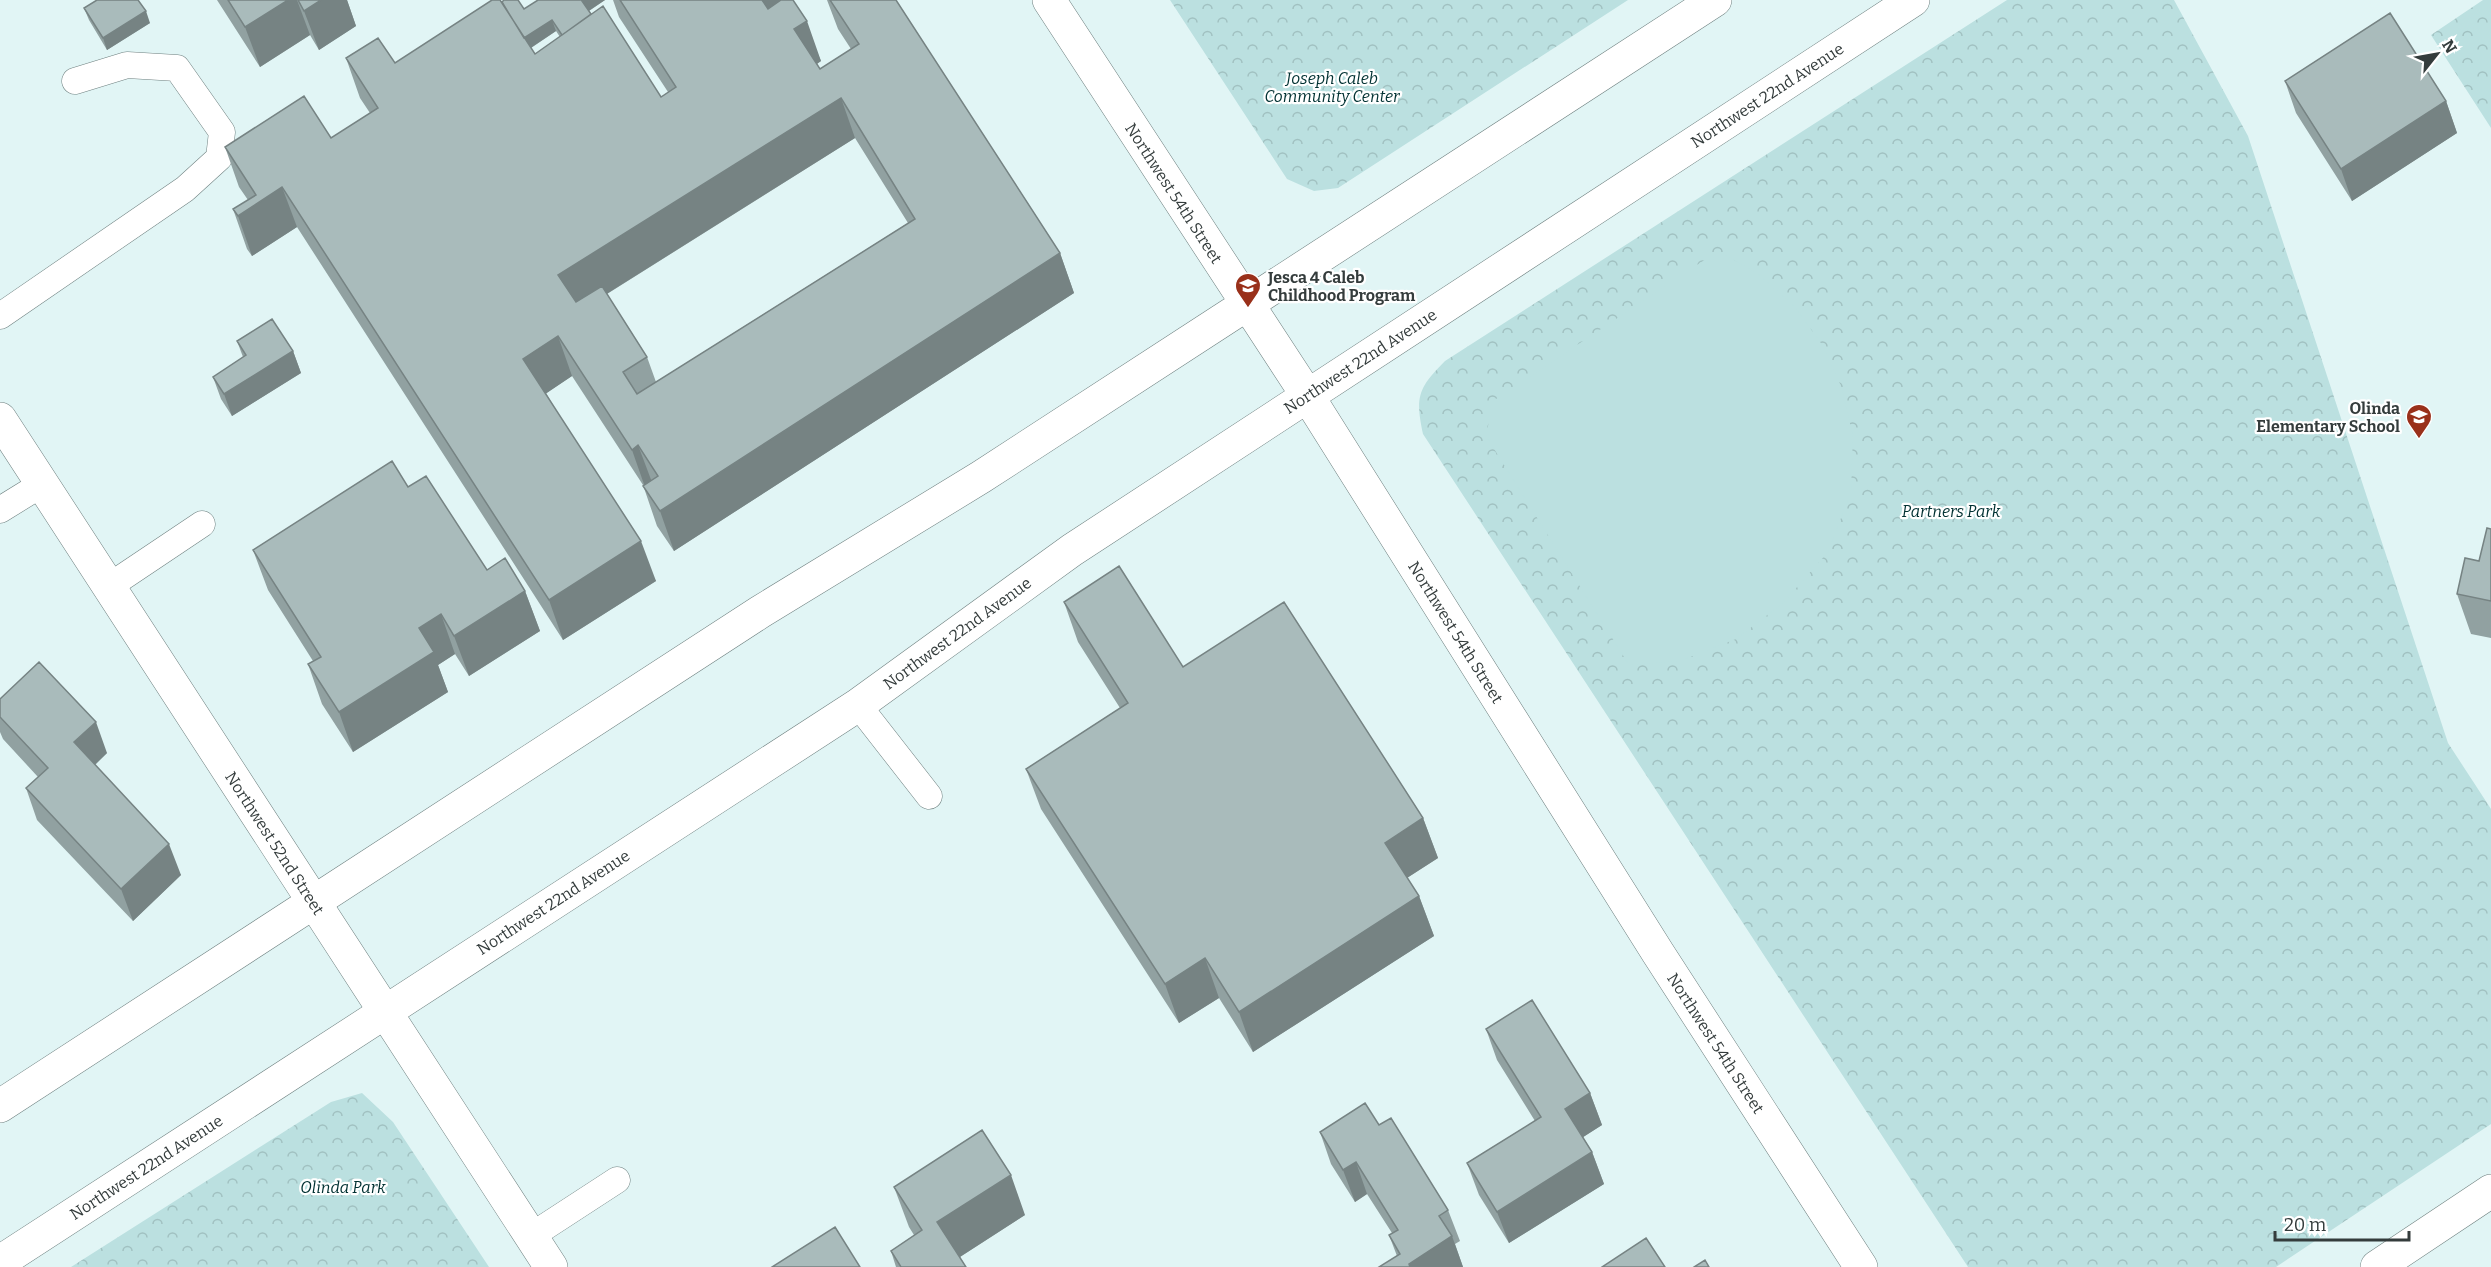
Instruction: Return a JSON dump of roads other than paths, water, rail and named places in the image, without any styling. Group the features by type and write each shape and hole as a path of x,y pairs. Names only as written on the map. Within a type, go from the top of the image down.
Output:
{"main road":[{"name":"Northwest 54th Street","path":"1049,0 1307,395 1658,953 1861,1267"},
{"path":"0,1106 760,612 981,477 1715,0"},
{"name":"Northwest 22nd Avenue","path":"0,1262 858,705 1072,550 1913,0"},
{"name":"Northwest 52nd Street","path":"0,419 551,1267"},
{"path":"2377,1267 2491,1191"}],"lane":[{"path":"0,316 185,189 219,158 222,132 177,68 127,65 75,81"},
{"path":"0,510 42,483"},
{"path":"108,587 202,524"},
{"path":"858,705 929,796"},
{"path":"531,1236 617,1180"}],"place":[{"name":"Jesca 4 Caleb Childhood Program","path":"1248,309"},
{"name":"Olinda Elementary School","path":"2419,440"}],"park label":[{"name":"Joseph Caleb Community Center","path":"1332,87"},
{"name":"Partners Park","path":"1951,511"},
{"name":"Olinda Park","path":"343,1187"}]}
